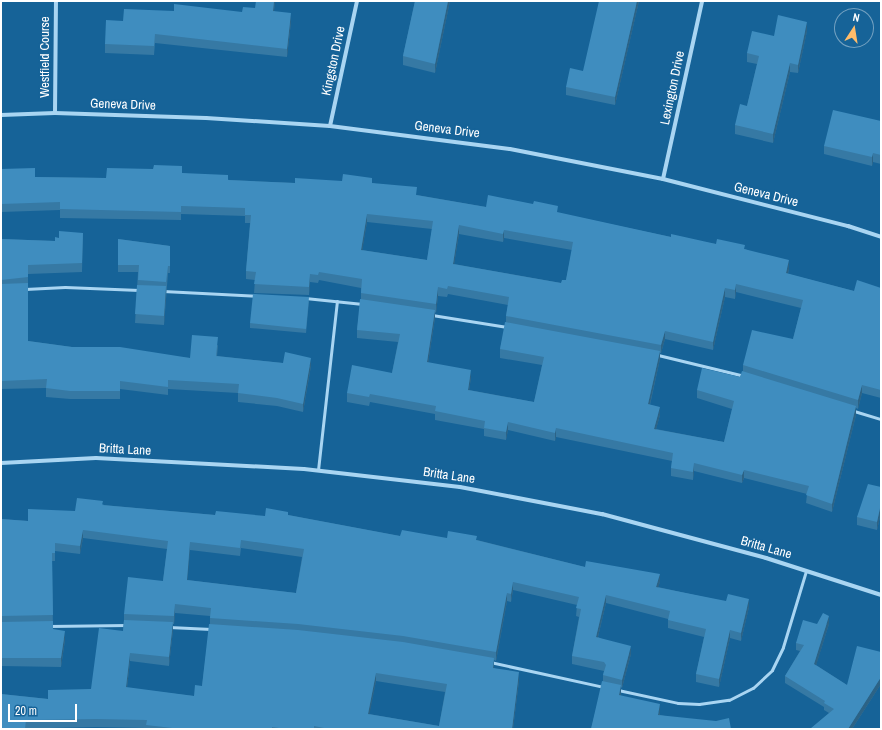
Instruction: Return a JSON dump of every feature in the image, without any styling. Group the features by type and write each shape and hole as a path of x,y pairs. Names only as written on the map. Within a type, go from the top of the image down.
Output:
{"street":[{"name":"Westfield Course","path":"55,114 56,1"},
{"name":"Kingston Drive","path":"330,126 358,1"},
{"name":"Lexington Drive","path":"663,179 702,1"},
{"name":"Geneva Drive","path":"1,115 55,114 206,118 330,126 510,148 663,179 848,226 881,236"},
{"name":"Britta Lane","path":"1,463 96,458 318,470 460,487 602,514 806,571 881,595"}],"lane":[{"path":"17,289 65,287 142,290"},
{"path":"157,291 265,296"},
{"path":"296,298 368,305"},
{"path":"318,470 338,301"},
{"path":"428,314 512,328"},
{"path":"650,354 749,378"},
{"path":"852,410 881,419"},
{"path":"486,662 678,703 729,700 753,688 772,670 783,647 806,571"},
{"path":"40,626 134,626"},
{"path":"165,627 220,629"}],"building":[{"path":"256,1 274,1 273,11 291,13 287,49 155,34 154,46 105,44 106,20 123,21 124,9 174,11 174,4 242,12 243,7 255,8"},
{"path":"415,1 448,1 435,64 403,56"},
{"path":"599,1 637,1 615,97 566,87 570,68 583,71"},
{"path":"778,15 807,22 798,65 790,63 773,134 735,125 740,104 747,106 759,56 747,53 752,31 774,36"},
{"path":"833,110 881,121 881,155 873,153 872,157 824,146"},
{"path":"154,165 182,166 182,173 228,175 228,180 295,183 295,178 342,181 343,174 372,178 372,183 417,187 416,195 486,207 488,195 533,204 534,201 558,206 557,212 671,237 671,234 716,244 717,239 745,245 744,249 789,260 786,273 854,291 857,280 881,288 881,390 862,385 858,400 743,365 752,330 793,339 803,300 736,284 735,290 725,288 713,342 665,331 661,345 506,316 509,297 448,286 447,289 438,287 436,304 361,293 362,279 319,272 318,275 310,274 309,287 254,284 256,272 246,271 251,215 245,215 245,208 181,206 181,212 60,209 60,202 1,204 1,169 35,168 35,177 106,178 107,168 153,169","holes":["367,214 433,221 427,260 361,250","459,225 503,234 504,230 573,242 566,280 562,280 561,283 453,264"]},
{"path":"59,231 83,233 82,263 28,265 28,277 1,280 1,239 55,241 55,237 59,238"},
{"path":"118,239 170,246 170,266 168,266 166,282 138,280 139,265 118,265"},
{"path":"28,283 28,341 72,347 120,347 190,358 192,335 218,337 216,356 283,363 285,352 311,358 303,404 277,398 238,393 239,384 168,380 168,387 120,381 120,391 70,391 46,388 47,379 1,381 1,284"},
{"path":"137,285 166,286 164,316 135,314"},
{"path":"253,294 309,297 306,329 250,323"},
{"path":"360,299 435,310 427,362 471,370 468,390 534,402 544,357 500,349 505,322 660,351 648,404 660,407 654,429 724,442 734,401 697,390 702,368 740,377 742,371 856,406 832,504 806,495 809,486 744,470 742,475 694,463 693,472 671,468 673,453 556,428 555,433 508,422 506,432 484,428 485,421 435,411 436,406 370,394 369,397 347,393 352,365 392,373 400,334 357,330"},
{"path":"868,484 881,487 881,509 880,508 877,522 857,517"},
{"path":"77,498 103,501 102,505 215,515 216,511 265,516 266,508 288,512 288,515 400,536 402,530 447,538 448,531 477,536 476,540 585,567 586,561 660,574 656,587 726,601 728,594 749,599 741,633 730,630 719,679 696,674 706,629 668,620 670,611 606,595 596,637 631,646 622,680 603,675 606,665 604,662 572,656 581,609 576,608 579,597 513,582 511,594 507,593 496,652 403,636 298,624 210,618 211,608 175,604 174,616 124,614 128,577 163,581 168,541 83,530 80,546 55,543 55,553 52,553 53,615 1,616 1,519 28,521 28,509 75,511","holes":["241,540 304,549 296,593 187,580 190,542 240,548"]},
{"path":"823,613 829,616 814,664 847,685 857,646 881,652 881,677 848,729 810,729 834,709 824,703 825,701 785,676 804,645 796,643 803,620 817,624"},
{"path":"124,620 173,622 169,657 130,653 126,687 194,696 195,685 202,686 209,624 298,630 403,642 494,658 493,668 519,672 512,729 329,729 314,726 314,729 286,729 272,727 272,729 181,729 146,725 147,720 96,719 26,720 25,729 1,729 1,694 48,699 48,690 91,689 99,628 123,631","holes":["376,673 447,684 439,726 368,714"]},
{"path":"53,621 53,629 65,631 61,658 1,658 1,622"},
{"path":"602,681 621,685 619,695 660,704 658,715 716,721 729,718 731,729 591,729"}]}
